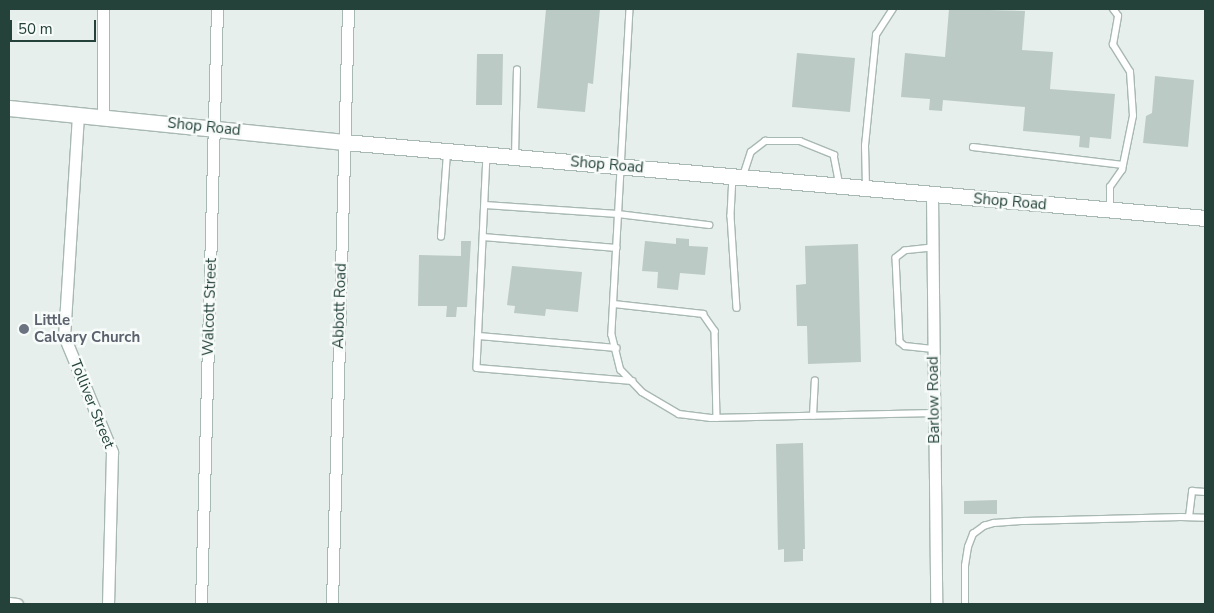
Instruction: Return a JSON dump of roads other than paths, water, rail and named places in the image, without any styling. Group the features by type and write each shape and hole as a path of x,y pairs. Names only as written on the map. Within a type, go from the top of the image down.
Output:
{"street":[{"path":"103,117 104,9"},
{"name":"Walcott Street","path":"201,604 217,9"},
{"name":"Abbott Road","path":"332,604 348,9"},
{"name":"Shop Road","path":"9,108 344,142 1205,218"},
{"name":"Tolliver Street","path":"78,115 64,336 112,452 108,604"},
{"name":"Barlow Road","path":"932,195 936,604"},
{"path":"9,604 17,604"}],"lane":[{"path":"630,9 612,335 621,370 642,392 679,414 717,418 934,414"},
{"path":"866,189 865,146 874,43 876,35 893,9"},
{"path":"1110,210 1110,187 1123,165 1133,116 1130,72 1113,45 1118,16 1113,9"},
{"path":"515,157 517,70"},
{"path":"736,308 732,216 738,177 751,152 765,141 800,141 834,155 840,187"},
{"path":"973,147 1123,165"},
{"path":"441,237 448,151"},
{"path":"487,154 477,368 632,381"},
{"path":"485,205 618,214 709,225"},
{"path":"483,237 616,248"},
{"path":"932,248 905,251 896,258 900,342 906,346 934,349"},
{"path":"614,304 703,314 715,331 717,418"},
{"path":"479,336 616,348"},
{"path":"813,416 815,381"},
{"path":"1189,517 1192,491 1205,492"},
{"path":"965,604 965,566 968,547 973,534 984,526 994,523 1024,521 1205,518"}],"place":[{"name":"Little Calvary Church","path":"24,329"}]}
